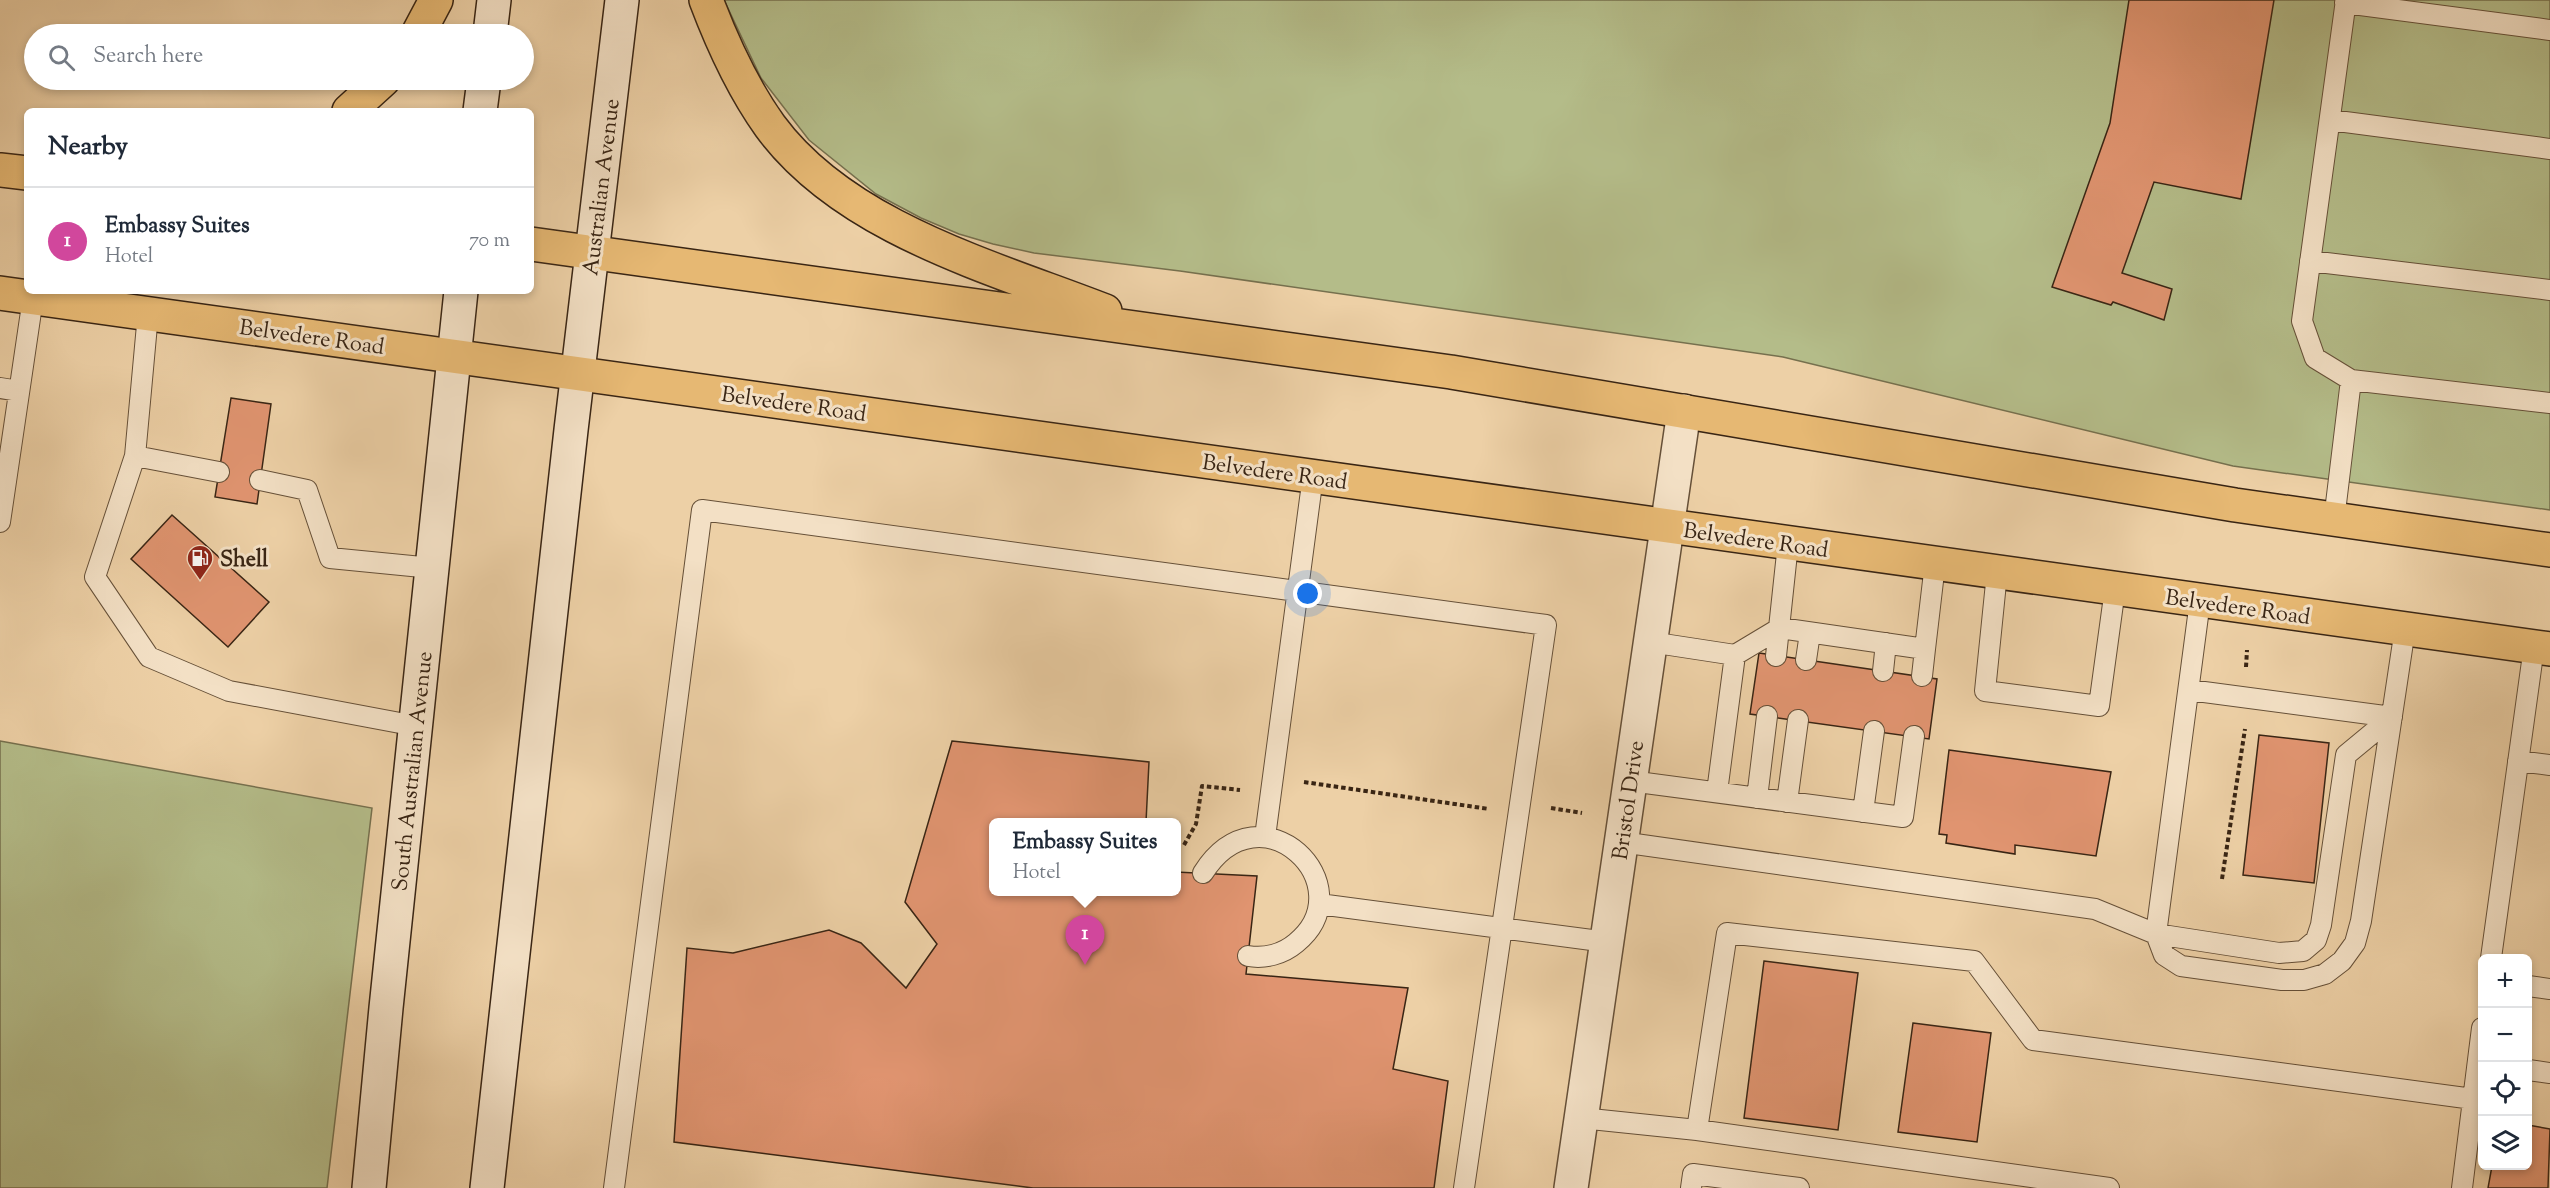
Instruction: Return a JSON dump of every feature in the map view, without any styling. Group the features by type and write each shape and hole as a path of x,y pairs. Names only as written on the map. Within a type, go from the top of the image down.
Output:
{"main road":[{"path":"423,24 436,0"},
{"path":"491,24 494,0"},
{"name":"Australian Avenue","path":"578,373 622,0"},
{"path":"706,0 733,66 772,128 804,162 858,205 923,240 1157,331"},
{"path":"352,108 372,90"},
{"path":"480,108 483,90"},
{"path":"0,170 24,173"},
{"path":"534,244 1451,372 2235,505 2550,550"},
{"name":"Belvedere Road","path":"0,293 2542,648"},
{"path":"454,355 461,294"},
{"name":"South Australian Avenue","path":"369,1188 454,355"},
{"path":"487,1188 578,373"},
{"name":"Bristol Drive","path":"1570,1188 1684,411"}],"lane":[{"path":"2550,30 2345,2 2302,321 2315,358 2351,380 2550,403"},
{"path":"2330,120 2550,150"},
{"path":"2310,261 2550,290"},
{"path":"0,522 10,390 33,298"},
{"path":"148,314 135,456 95,577 149,657 229,691 416,726"},
{"path":"2334,520 2351,380"},
{"path":"135,456 219,472"},
{"path":"1265,837 1313,476"},
{"path":"260,480 307,489 330,558 432,568"},
{"path":"614,1188 702,510 1546,625 1464,1188"},
{"path":"1776,656 1788,544"},
{"path":"1922,676 1935,564"},
{"path":"1997,573 1984,691 2099,706 2115,589"},
{"path":"2200,601 2156,934 2164,955 2181,966 2193,968 2282,980 2304,980 2325,974 2342,961 2355,943 2361,921 2404,629"},
{"path":"1650,642 1735,656 1780,628 1925,649"},
{"path":"1806,660 1810,633"},
{"path":"1882,671 1886,643"},
{"path":"2493,954 2518,761 2542,648"},
{"path":"1717,792 1735,656"},
{"path":"2189,690 2392,717"},
{"path":"1757,798 1767,716"},
{"path":"1621,842 2095,909 2156,934 2279,954 2303,951 2316,940 2321,925 2346,755 2392,717"},
{"path":"1787,802 1798,720"},
{"path":"1863,812 1874,731"},
{"path":"1630,781 1903,817 1914,736"},
{"path":"2518,761 2550,765"},
{"path":"1203,873 1213,857 1228,844 1246,838 1265,837 1283,842 1299,853 1311,867 1318,885 1319,904 1309,930 1288,950 1270,956 1248,956"},
{"path":"1319,904 1607,942"},
{"path":"1697,1130 1727,933 1974,961 2034,1040 2473,1099"},
{"path":"2532,987 2550,989"},
{"path":"2532,1071 2550,1073"},
{"path":"2462,1188 2478,1074"},
{"path":"1581,1118 1697,1130 2109,1188"},
{"path":"1691,1188 1693,1174 1799,1188"}],"path":[{"path":"2222,879 2246,721"},
{"path":"1181,853 1196,824 1202,786 1236,791 1302,782 1497,811 1542,807 1582,813"}],"green space":[{"path":"724,0 2550,0 2550,510 2233,466 1783,357 1180,271 1034,253 993,244 959,234 921,218 876,194 809,140 761,78"},
{"path":"0,741 372,808 327,1188 0,1188"}],"building":[{"path":"2129,0 2274,0 2241,199 2154,182 2122,273 2172,289 2164,320 2113,302 2111,305 2052,287 2110,123"},
{"path":"231,398 271,404 257,504 215,497"},
{"name":"Shell","path":"172,515 269,602 228,647 131,559"},
{"path":"1759,653 1937,679 1929,739 1750,714"},
{"path":"2259,735 2329,743 2314,883 2243,875"},
{"path":"952,741 1149,762 1146,818 989,818 989,896 1181,896 1181,872 1257,876 1246,974 1408,988 1393,1069 1448,1081 1434,1188 1033,1188 674,1142 687,948 733,953 829,930 861,943 906,988 937,944 905,902"},
{"path":"1949,750 2111,772 2096,856 2015,845 2015,854 1946,843 1947,835 1939,834"},
{"path":"1764,961 1858,973 1838,1130 1744,1118"},
{"path":"1913,1023 1991,1033 1977,1142 1898,1132"},
{"path":"2532,1126 2550,1129 2548,1188 2488,1188 2491,1170 2532,1170"}],"place":[{"name":"Shell","path":"200,581"},
{"name":"Embassy Suites","path":"1085,965"}]}
